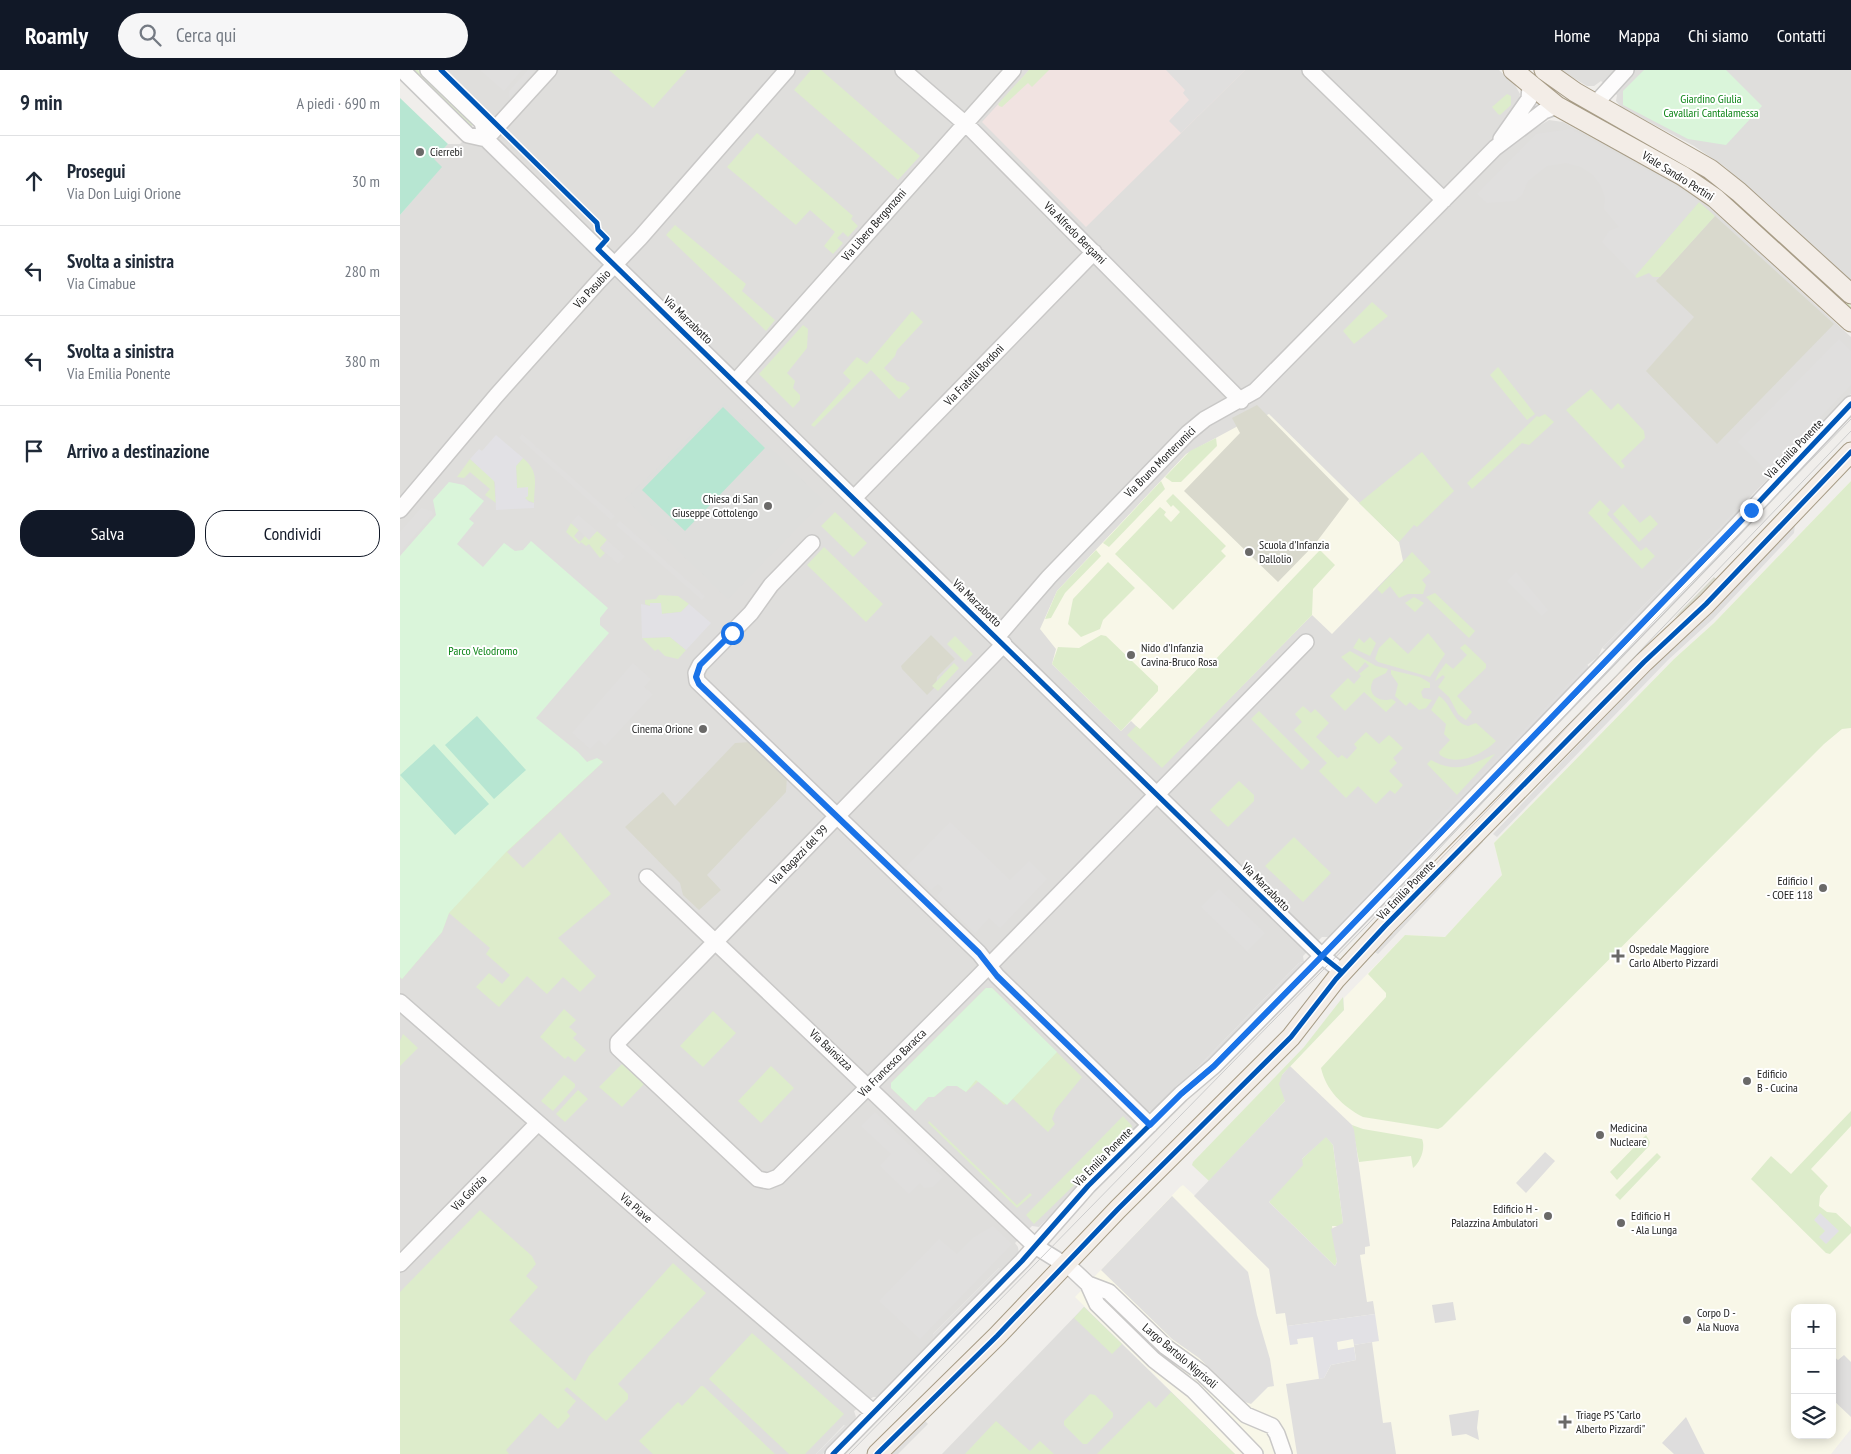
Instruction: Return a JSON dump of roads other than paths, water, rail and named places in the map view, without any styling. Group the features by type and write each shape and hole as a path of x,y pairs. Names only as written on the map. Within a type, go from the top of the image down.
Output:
{"main road":[{"name":"Viale Sandro Pertini","path":"1512,70 1557,106 1698,186 1727,208 1851,322"},
{"name":"Viale Sandro Pertini","path":"1544,70 1595,104 1692,158 1725,180 1851,294"},
{"name":"Via Emilia Ponente","path":"877,1454 1291,1037 1342,972 1478,830 1644,662 1706,604 1851,452"}],"street":[{"name":"Via Marzabotto","path":"402,70 468,135 486,139 736,381 1322,956 1342,972"},
{"name":"Via Marzabotto","path":"428,70 482,122 486,139"},
{"path":"486,139 549,70"},
{"name":"Via Pasubio","path":"400,510 496,396 787,70"},
{"name":"Via Alfredo Bergami","path":"903,70 964,123 1242,401"},
{"name":"Via Libero Bergonzoni","path":"736,381 1013,70"},
{"path":"1310,70 1444,200"},
{"path":"1595,104 1626,70"},
{"name":"Via Bruno Monterumici","path":"1495,148 1528,99 1530,86"},
{"name":"Via Bruno Monterumici","path":"1001,641 1049,577 1188,432 1205,419 1242,401 1267,380 1495,148 1544,111 1557,106"},
{"name":"Via Fratelli Bordoni","path":"854,498 1094,252"},
{"name":"Via Emilia Ponente","path":"832,1454 1035,1246 1080,1195 1181,1094 1214,1066 1322,956 1740,522 1851,404"},
{"path":"812,543 771,585 751,613 700,665 696,677 699,684 979,953 989,966 1150,1125"},
{"name":"Via Ragazzi del '99","path":"617,1045 1001,641"},
{"path":"1157,793 1306,642"},
{"name":"Via Francesco Baracca","path":"617,1045 756,1178 763,1181 772,1180 778,1177 989,966 1157,793"},
{"name":"Via Bainsizza","path":"647,877 869,1086 1035,1246"},
{"name":"Via Piave","path":"400,1002 873,1412"},
{"name":"Via Gorizia","path":"400,1264 538,1123"},
{"name":"Largo Bartolo Nigrisoli","path":"1035,1246 1065,1264 1088,1284 1109,1292 1166,1347 1202,1373 1246,1416 1268,1424 1277,1434 1284,1454"},
{"name":"Largo Bartolo Nigrisoli","path":"1088,1284 1097,1304 1154,1360 1193,1390 1255,1454"}],"tram line":[{"path":"849,1454 1368,924 1656,619 1851,419"},
{"path":"1430,870 1851,431"}],"place":[{"name":"Cierrebi","path":"420,152"},
{"name":"Chiesa di San Giuseppe Cottolengo","path":"768,506"},
{"name":"Scuola d'Infanzia Dallolio","path":"1249,552"},
{"name":"Nido d'Infanzia Cavina-Bruco Rosa","path":"1131,655"},
{"name":"Cinema Orione","path":"703,729"},
{"name":"Edificio I - COEE 118","path":"1823,888"},
{"name":"Ospedale Maggiore Carlo Alberto Pizzardi","path":"1618,956"},
{"name":"Edificio B - Cucina","path":"1747,1081"},
{"name":"Medicina Nucleare","path":"1600,1135"},
{"name":"Edificio H - Palazzina Ambulatori","path":"1548,1216"},
{"name":"Edificio H - Ala Lunga","path":"1621,1223"},
{"name":"Corpo D - Ala Nuova","path":"1687,1320"},
{"name":"Triage PS \"Carlo Alberto Pizzardi\"","path":"1565,1422"}],"park label":[{"name":"Giardino Giulia Cavallari Cantalamessa","path":"1711,106"},
{"name":"Parco Velodromo","path":"483,651"}]}
